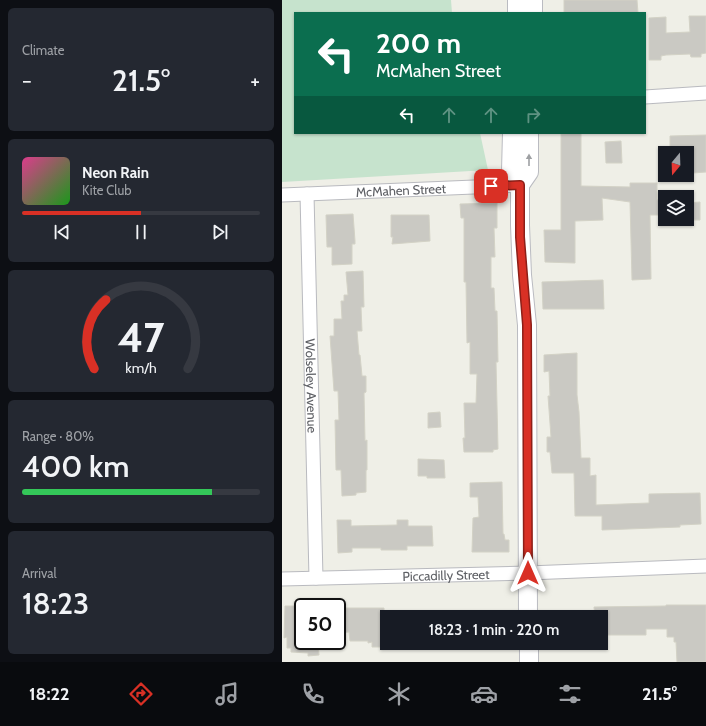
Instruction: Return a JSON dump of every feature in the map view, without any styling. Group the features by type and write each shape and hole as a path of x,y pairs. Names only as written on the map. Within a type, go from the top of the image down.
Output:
{"main road":[{"path":"516,12 517,0"},
{"path":"533,0 533,12"},
{"path":"512,134 511,171 520,185 521,254 527,325 528,610"},
{"path":"520,185 529,172 529,134"},
{"path":"529,650 529,662"}],"street":[{"path":"646,97 706,93"},
{"name":"McMahen Street","path":"282,195 520,185"},
{"name":"Wolseley Avenue","path":"307,194 316,578"},
{"name":"Piccadilly Street","path":"282,579 528,573 706,566"}],"green space":[{"path":"282,0 451,0 452,12 294,12 294,134 480,134 488,170 282,182"}],"building":[{"path":"564,0 637,0 638,12 564,12"},
{"path":"689,16 706,16 706,53 701,54 701,57 691,57 690,54 666,55 661,56 661,60 649,60 649,18 666,17 666,33 690,32"},
{"path":"561,134 581,134 581,186 630,187 630,183 657,183 658,215 650,215 651,279 632,280 630,202 602,198 603,220 575,221 575,263 545,262 544,230 561,230"},
{"path":"706,135 706,172 694,173 694,146 670,146 670,136"},
{"path":"621,141 622,163 606,163 605,142"},
{"path":"694,202 700,202 700,220 694,220"},
{"path":"497,203 497,228 494,228 495,257 491,257 491,288 494,288 495,311 497,311 498,362 496,362 498,449 493,450 493,452 464,452 464,403 476,403 477,374 470,374 470,342 467,343 466,282 464,282 464,218 461,218 460,204"},
{"path":"353,214 355,244 352,244 352,264 332,265 332,247 327,247 326,215"},
{"path":"391,215 429,215 430,241 392,244 393,237 391,237"},
{"path":"363,271 364,307 361,307 362,331 357,331 362,376 366,376 366,392 364,393 365,441 367,440 366,492 356,493 356,495 342,496 341,470 336,470 335,420 339,420 338,391 334,391 330,336 334,336 334,319 342,319 341,301 344,301 344,295 348,295 346,272"},
{"path":"603,280 604,309 543,309 542,282"},
{"path":"577,353 577,395 581,458 590,458 590,476 596,475 596,505 649,503 649,494 700,493 701,524 680,525 680,527 602,530 602,516 575,516 574,473 552,473 550,452 547,452 547,437 551,437 548,396 550,396 549,371 544,372 544,355"},
{"path":"440,412 441,427 428,428 428,413"},
{"path":"418,459 444,460 445,478 427,478 427,476 418,476"},
{"path":"502,482 503,534 505,540 509,540 509,552 472,552 473,518 479,517 478,497 470,497 470,483"},
{"path":"337,520 351,520 351,526 397,525 397,520 408,520 408,526 432,526 433,546 407,546 407,550 352,548 352,552 338,553"},
{"path":"706,605 706,662 677,662 676,642 674,642 674,637 667,637 667,629 646,629 646,635 608,635 608,610 594,610 594,607"},
{"path":"285,606 294,606 294,650 319,650 319,655 308,656 308,653 291,652 291,648 287,648 287,637 284,638"},
{"path":"346,608 384,608 384,610 380,610 380,647 372,647 372,642 368,643 368,641 350,641 349,632 346,632"}],"route":[{"path":"491,186 520,185 520,237 527,325 528,573"}]}
